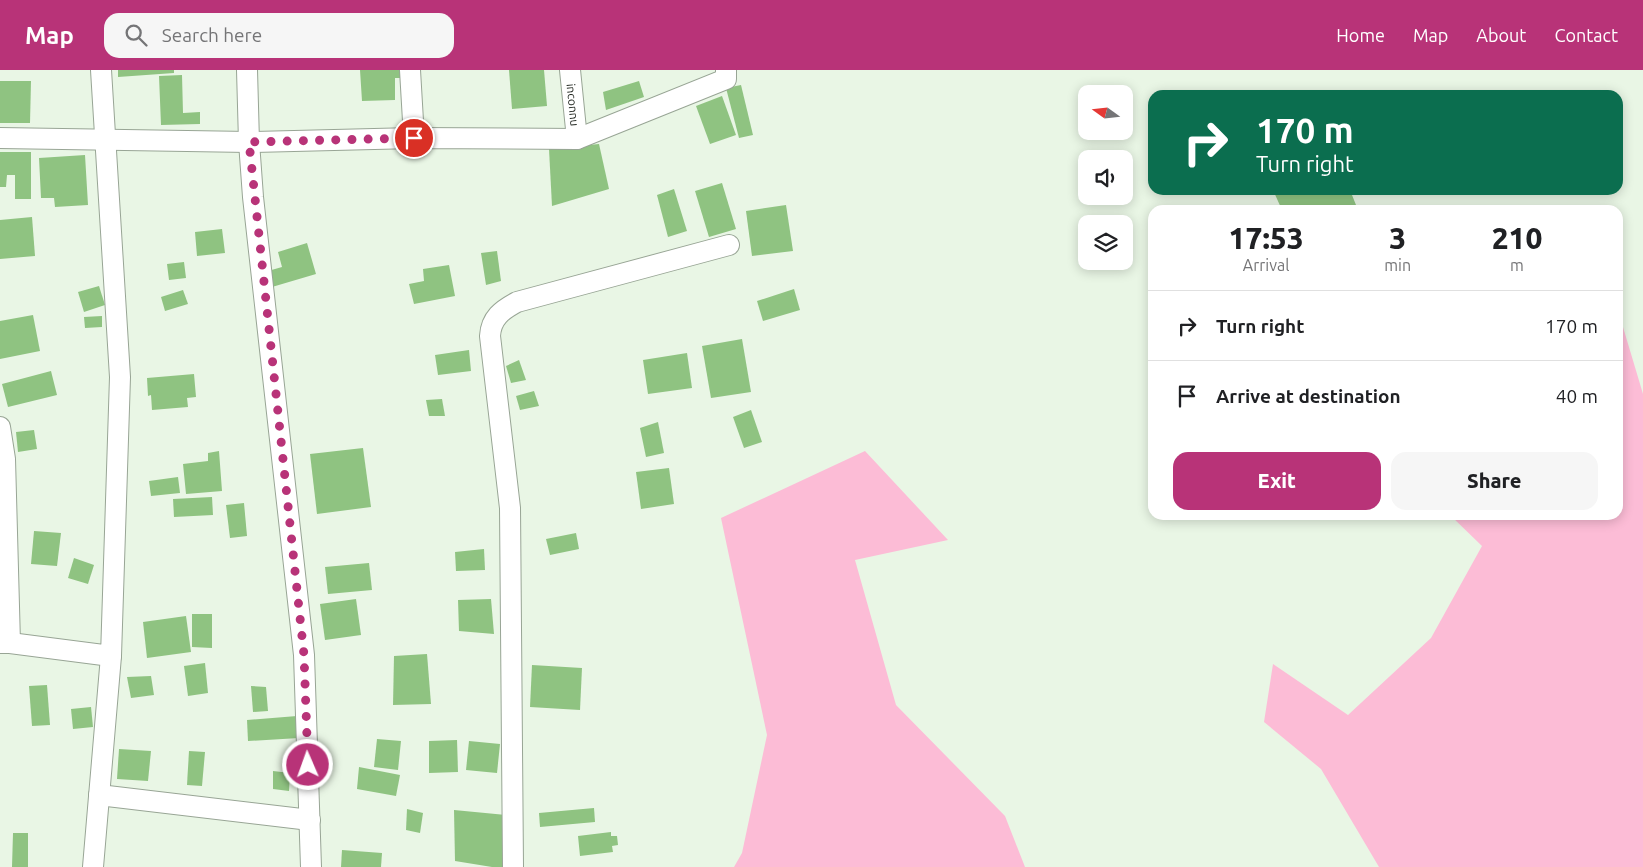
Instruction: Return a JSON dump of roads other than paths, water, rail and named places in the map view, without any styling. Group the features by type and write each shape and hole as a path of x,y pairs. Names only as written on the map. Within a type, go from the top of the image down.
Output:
{"street":[{"path":"94,867 111,656 120,377 101,70"},
{"path":"247,70 249,142 254,207 304,655 311,867"},
{"path":"410,70 414,138"},
{"name":"inconnu","path":"570,70 577,139"},
{"path":"0,138 249,142 414,138 577,139 726,79 726,70"},
{"path":"513,867 510,508 490,328 493,321 503,310 517,302 729,246"},
{"path":"0,427 6,459 5,643 111,656"},
{"path":"99,795 310,820"}]}
